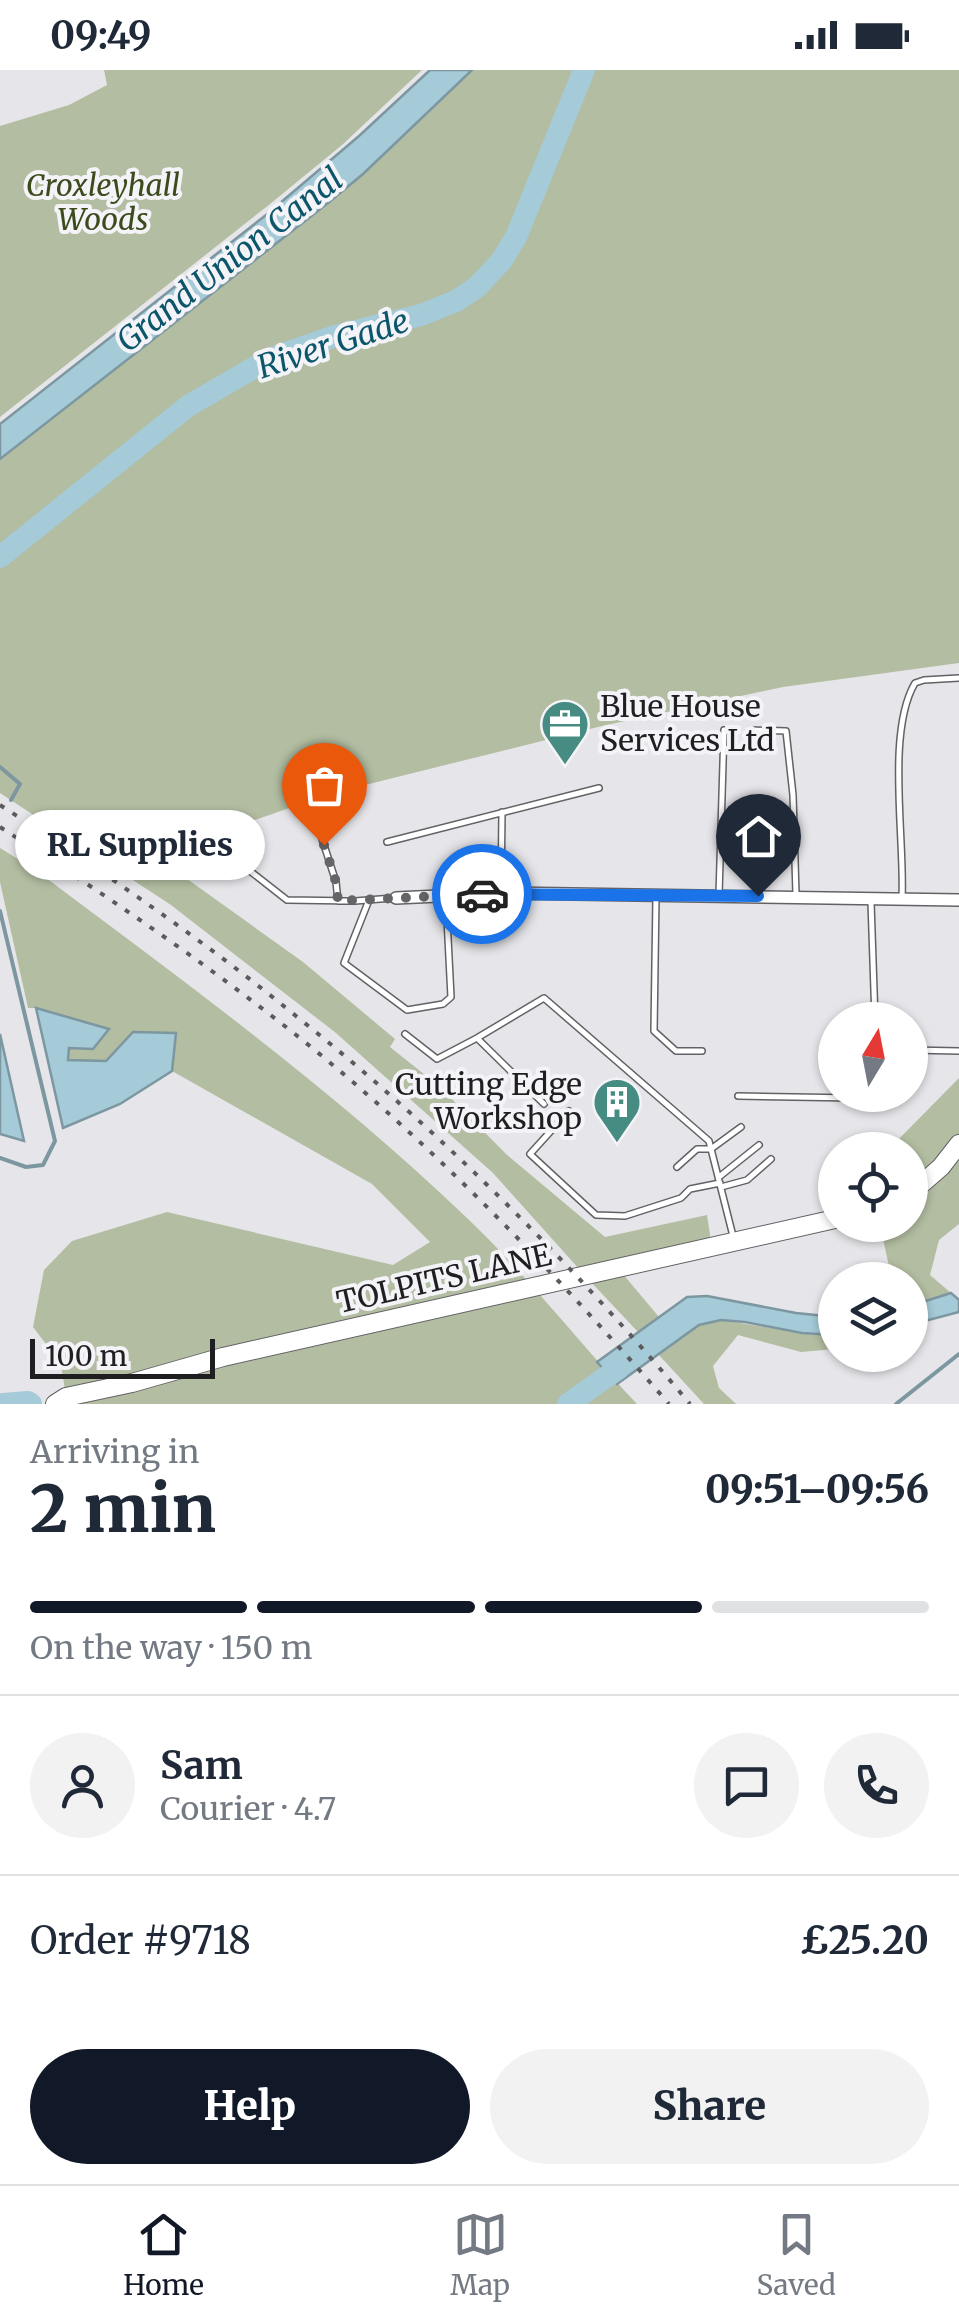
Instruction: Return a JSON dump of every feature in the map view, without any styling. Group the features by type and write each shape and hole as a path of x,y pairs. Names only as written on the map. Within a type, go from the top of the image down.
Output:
{"main road":[{"path":"928,1178 959,1144"},
{"name":"TOLPITS LANE","path":"60,1401 223,1356 818,1223"}],"street":[{"path":"396,898 501,893 959,900"}],"lane":[{"path":"902,899 900,762 910,692 915,683 924,680 959,678"},
{"path":"719,895 724,730"},
{"path":"750,730 786,730 793,795 796,897"},
{"path":"386,842 600,788"},
{"path":"312,808 336,882 338,901"},
{"path":"501,893 502,812"},
{"path":"208,839 286,900 396,898"},
{"path":"656,894 654,1031 676,1051 702,1052"},
{"path":"370,900 344,963 407,1010 442,1004 452,996 446,896"},
{"path":"871,899 874,1002"},
{"path":"405,1034 437,1058 544,998 710,1141 735,1243"},
{"path":"476,1038 544,1104"},
{"path":"928,1050 959,1051"},
{"path":"738,1096 818,1097"},
{"path":"569,1111 530,1154 596,1215 624,1216 681,1198 690,1189 747,1180 771,1159"},
{"path":"677,1166 697,1149 712,1150 740,1127"},
{"path":"720,1182 758,1145"}],"green space":[{"name":"Croxleyhall Woods","path":"104,70 422,70 342,145 0,417 0,126 69,105 107,85"},
{"path":"472,70 959,70 959,663 783,687 602,726 361,786 255,820 145,840 169,866 303,962 395,1039 390,1047 440,1087 506,1154 605,1237 707,1215 711,1242 580,1270 493,1173 336,1033 171,905 0,793 0,459 328,203"},
{"path":"0,848 201,994 364,1125 489,1240 637,1404 61,1404 66,1397 61,1364 33,1327 44,1270 72,1241 167,1212 393,1265 430,1242 372,1184 172,1071 176,1033 133,1032 106,1061 68,1060 69,1048 36,1008 28,1008 0,882"},
{"path":"959,1078 959,1134 928,1170 928,1132 906,1132"},
{"path":"959,1159 959,1224 939,1240 930,1275 951,1293 928,1300 928,1262 888,1262 884,1242 928,1242 928,1192"},
{"path":"622,1273 659,1317 638,1332 590,1281"},
{"path":"721,1320 818,1334 818,1350 801,1352 738,1335 713,1366 719,1388 736,1404 704,1404 658,1354 700,1325"}],"water":[{"name":"Grand Union Canal","path":"430,70 472,70 328,203 0,459 0,424 266,215"},
{"path":"36,1008 109,1029 93,1049 69,1048 68,1060 106,1061 133,1032 176,1033 172,1071 120,1104 63,1128"},
{"path":"0,1034 24,1141 0,1134"},
{"path":"951,1293 959,1300 959,1312 928,1320 928,1300"},
{"path":"707,1296 818,1315 818,1334 721,1320 699,1325 617,1384 597,1362 687,1297"}],"waterway":[{"name":"River Gade","path":"0,557 188,406 269,359 335,336 421,315 456,301 477,287 502,260 516,237 584,70"},
{"path":"0,767 20,784 11,800"},
{"path":"0,911 55,1141 43,1165 26,1167 0,1158"},
{"path":"896,1404 959,1354"},
{"path":"568,1404 619,1368"},
{"path":"3,1404 31,1404"}],"railway":[{"path":"0,805 188,933 402,1105 503,1200 599,1300 690,1404"},
{"path":"0,827 181,949 338,1069 486,1206 669,1404"}],"way so far":[{"path":"324,845 338,901 482,894"}],"place":[{"name":"Blue House Services Ltd","path":"565,766"},
{"name":"RL Supplies","path":"324,845"},
{"name":"Cutting Edge Workshop","path":"617,1144"}],"route":[{"path":"482,894 758,896"}]}
